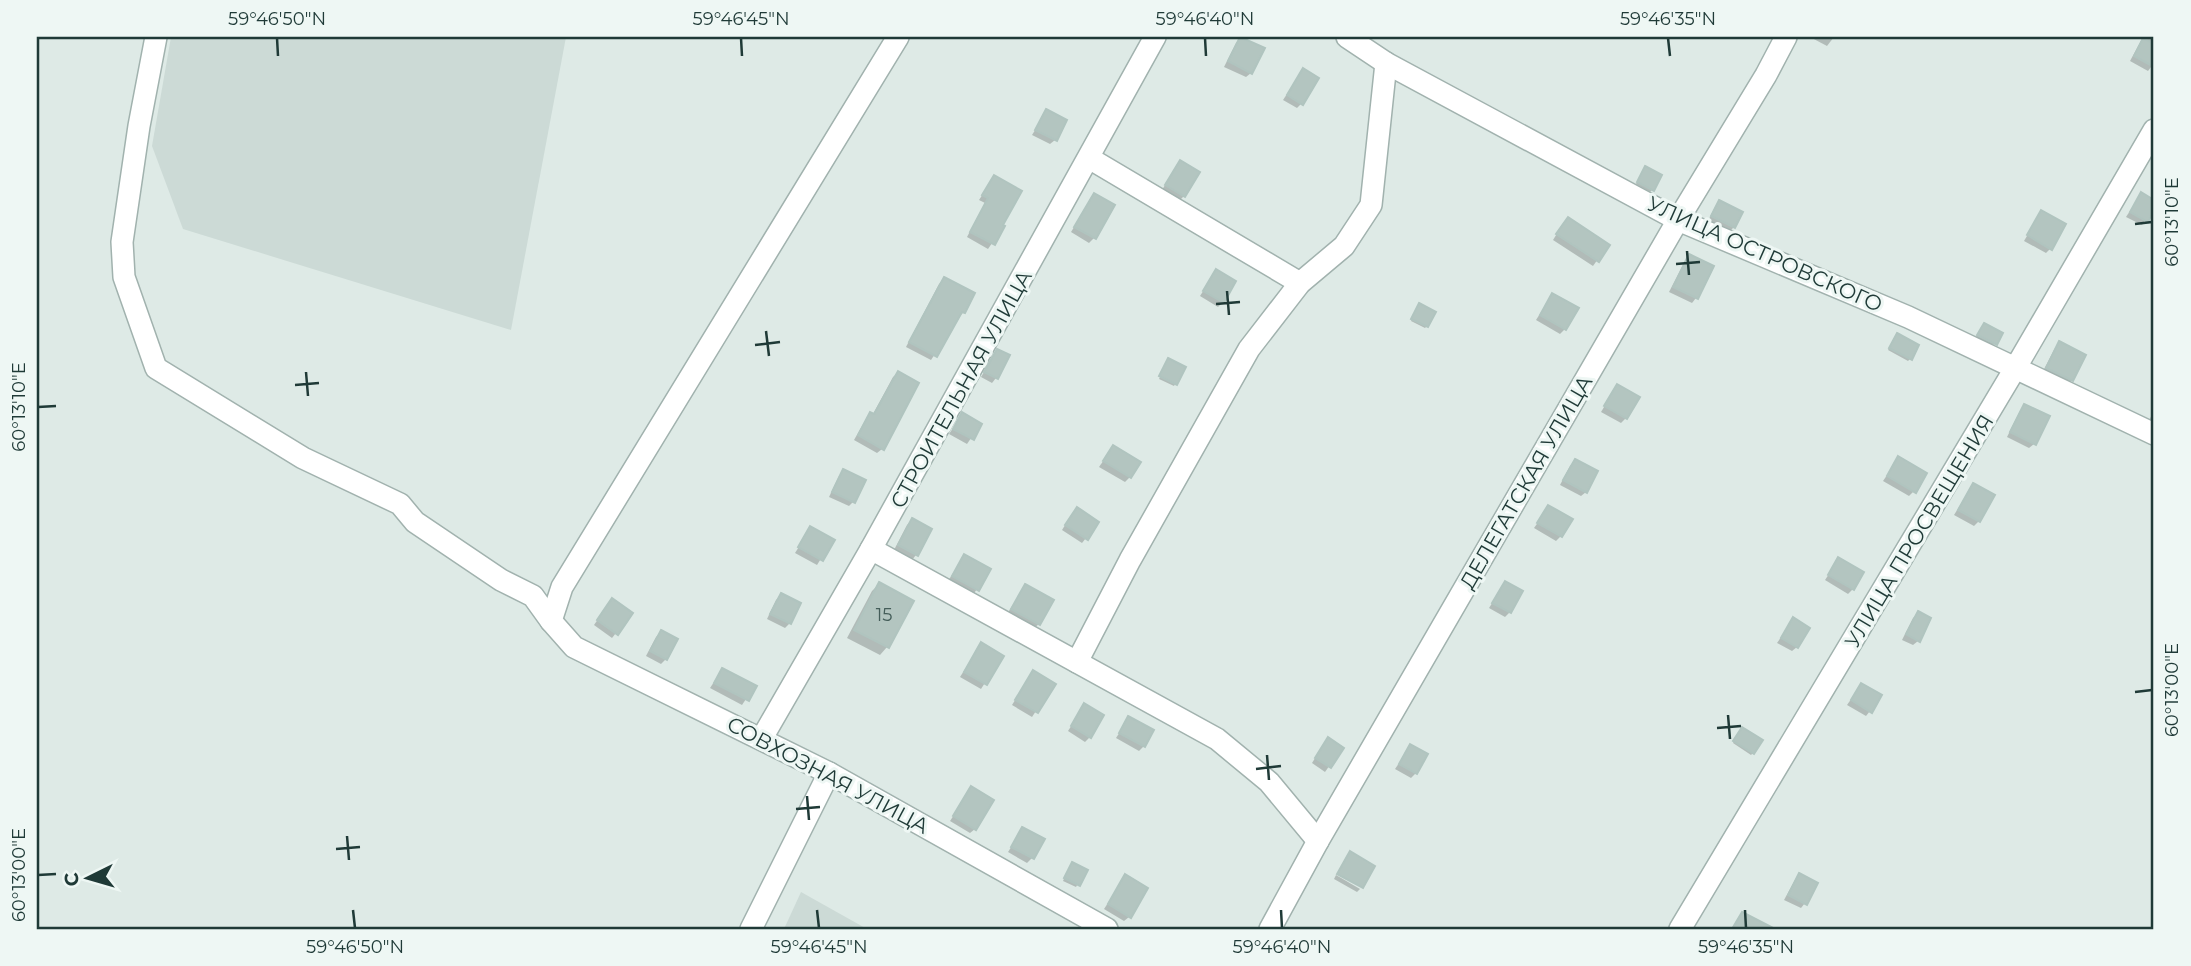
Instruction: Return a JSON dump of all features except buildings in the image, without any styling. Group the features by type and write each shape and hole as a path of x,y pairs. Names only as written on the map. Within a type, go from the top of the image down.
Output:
{"street":[{"name":"СОВХОЗНАЯ УЛИЦА","path":"156,37 139,126 122,243 124,277 156,368 303,458 400,504 415,522 501,580 533,596 574,647 829,773 1107,929"},
{"path":"551,621 562,587 898,37"},
{"name":"СТРОИТЕЛЬНАЯ УЛИЦА","path":"762,738 872,549 1155,37"},
{"name":"ДЕЛЕГАТСКАЯ УЛИЦА","path":"1270,929 1318,841 1786,37"},
{"name":"УЛИЦА ОСТРОВСКОГО","path":"1352,38 1386,64 1678,220 1908,317 2154,434"},
{"path":"1077,662 1130,560 1249,349 1300,283 1344,246 1371,205 1386,64"},
{"name":"УЛИЦА ПРОСВЕЩЕНИЯ","path":"1680,929 2154,131"},
{"path":"1089,158 1300,283"},
{"path":"872,549 1217,739 1269,782 1318,841"},
{"path":"751,929 829,773"}],"shaded area":[{"path":"171,37 566,37 511,330 183,229 152,146"},
{"path":"801,892 867,929 784,929"}]}
